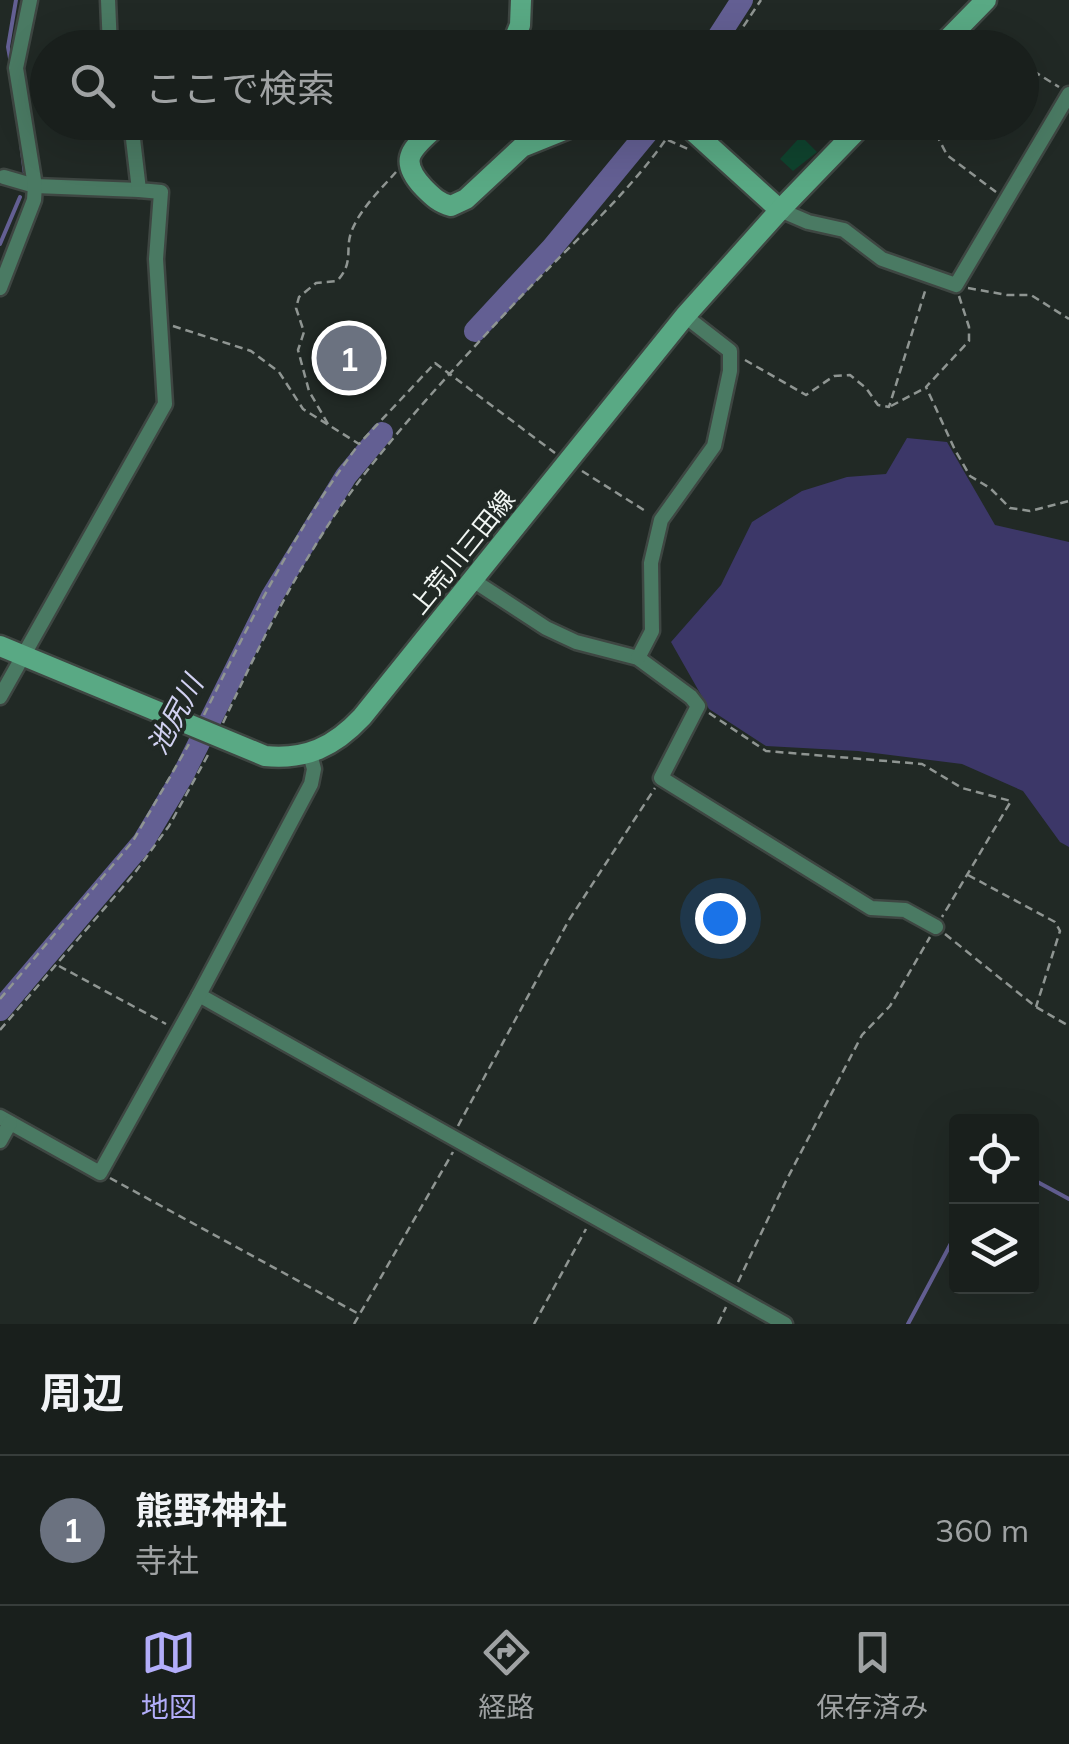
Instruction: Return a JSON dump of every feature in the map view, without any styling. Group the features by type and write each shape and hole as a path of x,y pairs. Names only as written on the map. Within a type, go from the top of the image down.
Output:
{"main road":[{"path":"518,30 521,0"},
{"path":"956,30 986,0"},
{"path":"424,140 408,158 409,172 437,200 451,206 466,198 522,147 539,140"},
{"path":"701,140 780,210"},
{"name":"上荒川三田線","path":"310,754 346,734 362,717 685,316 848,140"},
{"path":"0,646 265,756 288,758 310,754"}],"street":[{"path":"0,288 34,200 16,68 30,0"},
{"path":"108,0 109,30"},
{"path":"780,210 808,222 844,230 882,259 956,286 1069,94"},
{"path":"133,140 138,190"},
{"path":"0,160 2,182 161,192 156,259 164,404 0,697"},
{"path":"638,658 652,631 651,563 660,520 714,446 730,371 730,352 685,316"},
{"path":"472,579 546,628 576,642 638,658 698,706 661,778 871,908 905,910 936,927"},
{"path":"0,1141 5,1120 100,1172 311,784 314,770 310,754"},
{"path":"199,995 786,1324"}],"path":[{"path":"741,30 760,0"},
{"path":"960,26 966,30"},
{"path":"1039,75 1069,94"},
{"path":"0,1030 115,899 169,826 301,570 342,504 386,447 514,304 596,221 666,140"},
{"path":"939,140 947,155 1008,200"},
{"path":"329,425 309,391 298,350 304,332 296,308 299,297 316,283 337,281 347,271 351,232 408,158"},
{"path":"889,406 930,277"},
{"path":"730,352 806,395 834,376 850,375 878,405 889,406 926,387 968,341 969,327 956,286 1031,295 1069,319"},
{"path":"162,322 251,351 279,372 303,408 359,444 435,363 568,463 660,520"},
{"path":"926,387 970,476 990,488 1010,508 1030,511 1069,501"},
{"path":"698,706 766,751 922,764 962,788 1011,801 890,1006 862,1035 718,1324"},
{"path":"354,1324 459,1140 458,1122 568,920 661,778"},
{"path":"967,875 1055,922 1060,930 1036,1007"},
{"path":"936,927 1036,1007 1069,1026"},
{"path":"58,965 179,1031"},
{"path":"100,1172 358,1314"},
{"path":"534,1324 592,1217"}],"shaded area":[{"path":"907,438 947,442 995,525 1069,542 1069,847 1060,842 1023,791 962,764 858,751 766,746 709,709 671,642 721,585 752,522 802,491 847,477 886,474"}],"building":[{"path":"797,140 805,140 817,152 793,171 780,159"}],"waterway":[{"path":"11,64 8,47 16,0"},
{"name":"池尻川","path":"723,30 742,0"},
{"name":"池尻川","path":"475,331 552,248 641,140"},
{"path":"21,143 25,175"},
{"path":"0,244 20,197"},
{"name":"池尻川","path":"0,1010 143,842 183,775 272,596 346,476 382,433"},
{"path":"1039,1183 1069,1199"},
{"path":"908,1324 949,1247"}],"place":[{"name":"熊野神社","path":"349,358"}]}
